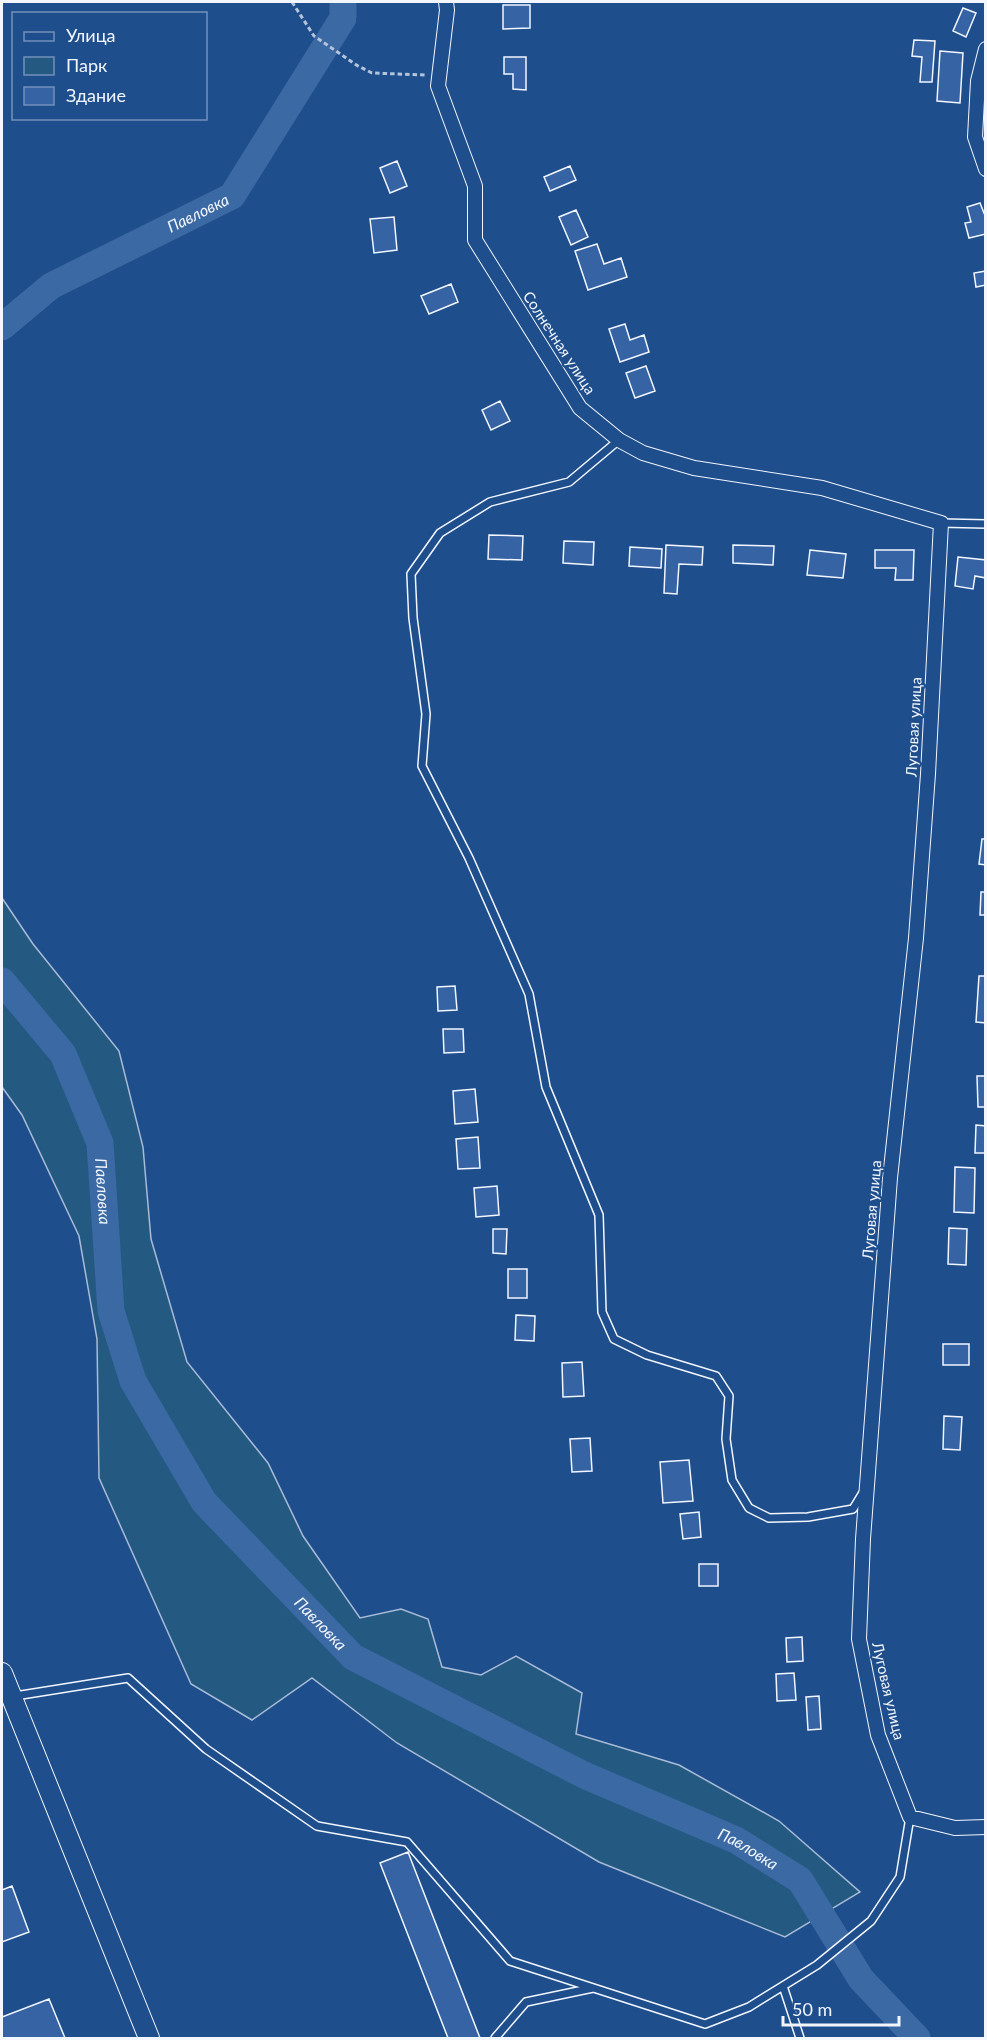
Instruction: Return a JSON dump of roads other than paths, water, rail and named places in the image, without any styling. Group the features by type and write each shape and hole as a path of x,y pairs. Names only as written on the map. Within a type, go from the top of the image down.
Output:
{"street":[{"name":"Солнечная улица","path":"446,2 438,86 475,186 475,240 580,408 619,440 643,453 694,468 822,488 941,523"},
{"path":"986,49 978,81 975,137 986,169"},
{"name":"Луговая улица","path":"910,1817 878,1736 859,1639 863,1539 890,1178 919,891 928,774 941,523"},
{"path":"2,1673 149,2038"},
{"path":"910,1817 955,1828 986,1827"}],"lane":[{"path":"619,440 569,482 490,502 440,533 411,574 413,618 426,714 422,766 468,858 529,994 546,1087 599,1215 602,1312 614,1339 647,1355 716,1376 729,1396 726,1439 732,1480 750,1508 769,1518 808,1517 853,1509 868,1484"},
{"path":"941,523 986,524"},
{"path":"11,1697 128,1678 206,1749 317,1826 407,1842 510,1961 705,2024 749,2007 817,1965 871,1921 900,1876 910,1817"},
{"path":"783,1986 800,2038"},
{"path":"495,2038 526,2002 596,1988"}],"waterway":[{"name":"Павловка","path":"2,327 51,286 232,196 343,18 343,2"},
{"name":"Павловка","path":"2,981 63,1054 100,1143 111,1311 133,1381 204,1502 353,1657 584,1775 736,1840 800,1880 861,1979 917,2038"}]}
